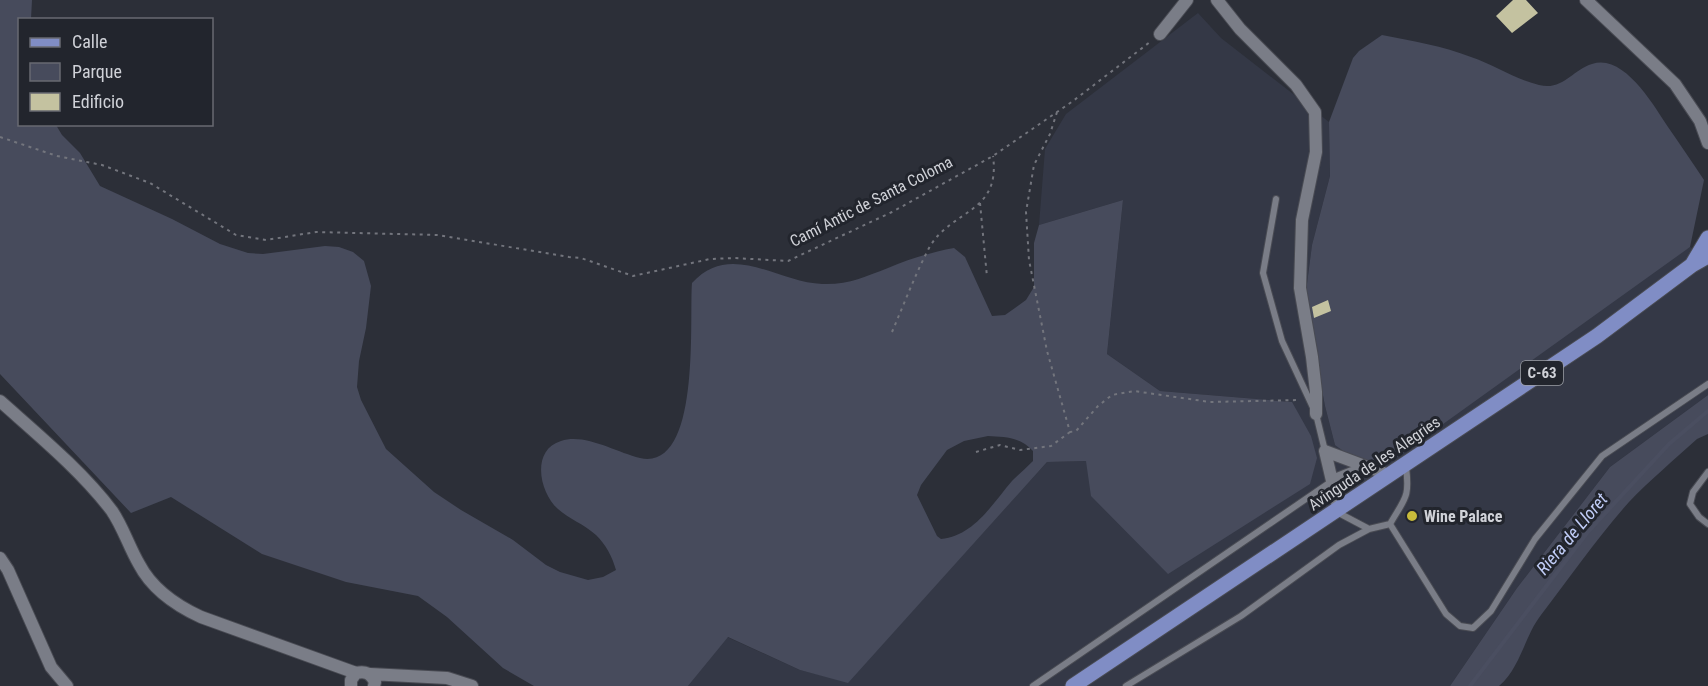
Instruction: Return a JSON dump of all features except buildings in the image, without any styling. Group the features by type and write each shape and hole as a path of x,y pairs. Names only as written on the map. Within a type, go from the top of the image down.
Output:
{"main road":[{"name":"C-63","path":"1692,265 1708,238"},
{"name":"C-63","path":"1692,265 1708,256"},
{"name":"Avinguda de les Alegries","path":"1073,686 1597,336 1692,265"}],"street":[{"path":"1160,34 1187,0"},
{"path":"1217,0 1240,29 1296,85 1315,112 1316,152 1302,220 1300,288 1312,357 1316,414"},
{"path":"1586,0 1676,84 1700,121 1708,142"},
{"path":"0,401 53,448 112,512 140,567 179,607 335,665 353,680 364,672 373,681 388,676 423,676 447,678 472,686"},
{"path":"1325,451 1332,481 1367,467"},
{"path":"1325,451 1389,475"},
{"path":"0,558 8,570 51,667 67,686"}],"lane":[{"path":"1276,200 1263,273 1282,341 1316,414 1325,451"},
{"path":"1390,524 1446,614 1460,626 1473,628 1491,611 1535,539 1602,456 1708,384"},
{"path":"1126,686 1241,616 1339,545 1369,529 1390,524 1405,500 1408,487 1406,464"},
{"path":"1708,472 1693,492 1690,504 1699,517 1708,524"},
{"path":"1033,686 1332,481 1335,511 1369,529"}],"path":[{"name":"Camí Antic de Santa Coloma","path":"0,137 57,156 102,165 150,183 236,235 266,240 316,232 438,235 581,258 633,276 710,259 788,261 892,212 993,156 1057,112 1160,34"},
{"path":"1057,112 1050,134 1034,165 1026,212 1029,260 1047,351 1070,432"},
{"path":"892,332 930,248 940,233 987,196 995,168 993,156"},
{"path":"980,203 987,276"},
{"path":"976,452 1000,445 1020,450 1051,446 1070,432 1076,431 1098,406 1112,395 1134,391 1210,402 1309,398"}],"shaded area":[{"path":"1198,13 1221,38 1329,122 1330,176 1312,245 1305,299 1325,406 1335,445 1690,247 1708,256 1708,395 1610,467 1517,588 1450,686 688,686 727,637 800,670 848,682 1047,462 1086,461 1292,402 1160,391 1107,354 1123,200 1039,225 1045,149 1066,114"}],"green space":[{"path":"0,0 32,0 31,18 18,18 18,126 57,126 62,135 80,153 100,186 220,244 248,253 263,254 325,246 339,247 353,252 364,261 371,286 357,387 361,400 386,449 434,492 513,540 546,565 560,572 588,580 603,577 616,570 608,551 596,535 562,513 551,502 541,472 545,453 551,446 561,441 580,439 640,458 660,456 674,441 683,418 688,388 691,357 692,283 707,271 723,265 739,264 805,282 840,283 864,277 921,256 954,248 965,257 992,316 1005,315 1026,300 1034,287 1034,243 1039,225 1123,200 1107,354 1160,391 1292,402 1311,436 1317,458 1310,484 1168,574 1091,496 1086,461 1047,462 848,683 800,670 728,637 688,686 534,686 503,668 447,617 418,596 346,582 262,554 171,497 131,513 0,374","holes":["988,436 1023,443 1033,451 1033,461 973,525 953,537 941,539 937,536 917,495 921,485 947,450 964,441"]},
{"path":"1382,35 1460,53 1539,85 1561,83 1592,64 1604,63 1615,66 1637,84 1646,95 1704,180 1690,247 1386,465 1350,456 1335,445 1325,406 1305,299 1312,245 1330,176 1329,122 1353,58"},
{"path":"1708,395 1708,434 1697,439 1662,470 1617,516 1541,615 1512,670 1499,686 1450,686 1517,588 1610,467"}],"waterway":[{"name":"Riera de Lloret","path":"1470,686 1587,533 1669,444 1708,411"}],"place":[{"name":"Wine Palace","path":"1412,516"}]}
